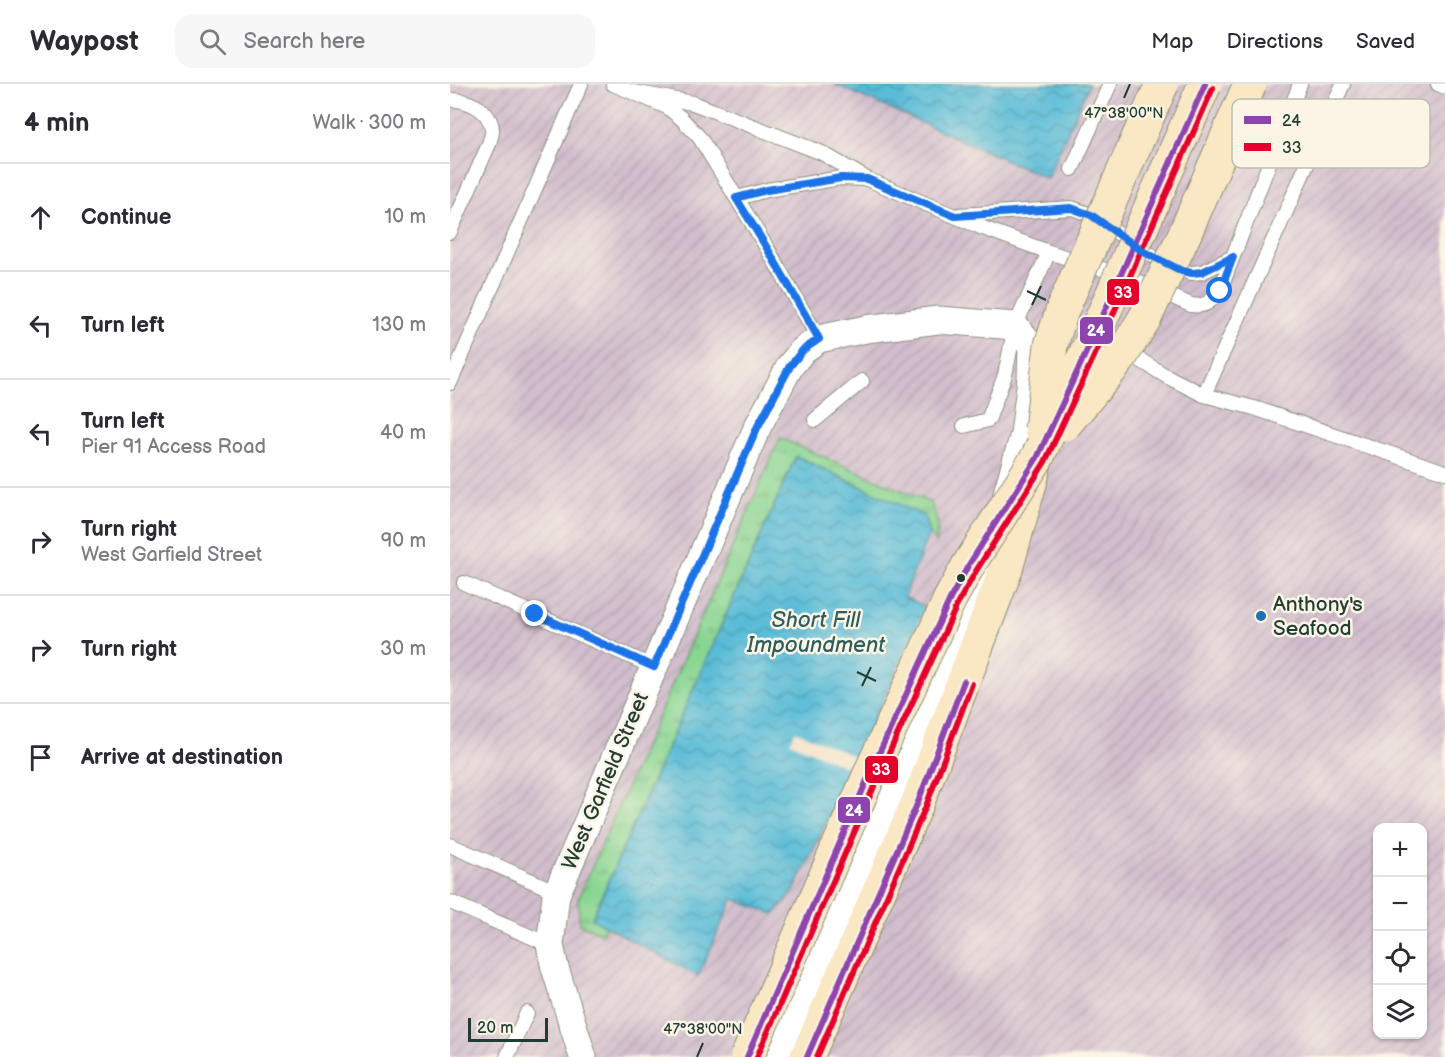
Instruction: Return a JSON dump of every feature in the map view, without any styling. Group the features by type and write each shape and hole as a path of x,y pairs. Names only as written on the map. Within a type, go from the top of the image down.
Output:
{"main road":[{"path":"807,1057 918,802 1006,568 1037,458 1051,345 1063,308 1162,84"},
{"path":"747,1057 871,771 950,599 1037,458 1205,84"},
{"path":"1243,99 1250,84"},
{"path":"1037,458 1118,361 1145,318 1232,125"}],"street":[{"name":"West Garfield Street","path":"583,1057 550,945 556,895 757,428 790,366 803,350 819,339 866,329 938,320 1015,326"},
{"path":"775,1057 928,711 997,532 1024,434 1031,378 1032,346 1015,326"}],"lane":[{"path":"450,383 581,84"},
{"path":"613,84 667,107 700,138 819,339"},
{"path":"1072,169 1110,84"},
{"path":"1294,99 1300,84"},
{"path":"1336,99 1343,84"},
{"path":"1438,84 1445,87"},
{"path":"633,92 693,103 822,153 867,179 982,228 1127,277 1191,305 1207,304 1220,291 1267,168"},
{"path":"450,100 467,101 479,107 489,118 493,130 450,232"},
{"path":"1204,395 1305,168"},
{"path":"736,198 767,190 841,178 867,179"},
{"path":"955,216 1071,208 1091,215 1144,252 1182,271 1202,272 1233,257"},
{"path":"964,426 988,420 1005,375 1015,326 1048,252"},
{"path":"1015,326 1108,340 1166,376 1204,395 1254,408 1445,472"},
{"path":"815,420 862,381"},
{"path":"464,583 654,667"},
{"path":"450,845 557,892"},
{"path":"450,902 550,945"},
{"path":"507,1057 526,1013"}],"shaded area":[{"path":"450,84 834,84 1047,178 1089,84 1445,84 1445,1057 450,1057"}],"green space":[{"path":"780,438 931,503 938,524 936,543 929,533 924,516 796,456 592,918 606,926 602,934 580,924 578,899"}],"water":[{"path":"834,84 1089,84 1047,178"},
{"name":"Short Fill Impoundment","path":"796,456 924,516 929,533 904,597 926,607 794,891 774,914 733,899 698,976 592,919"}],"pier":[{"path":"927,605 928,609 868,739"},
{"path":"795,731 859,758 853,770 790,742"}],"transit line":[{"name":"24","path":"747,1057 871,771 950,599 968,566 1037,458 1205,84"},
{"name":"33","path":"757,1057 879,775 958,603 1045,462 1213,88"},
{"name":"24","path":"807,1057 918,802 964,681"},
{"name":"33","path":"817,1057 926,806 972,684"}],"place":[{"name":"Anthony's Seafood","path":"1261,616"}],"route":[{"path":"535,614 654,667 757,428 790,366 803,350 819,339 736,198 767,190 841,178 867,179 955,216 1071,208 1091,215 1144,252 1182,271 1202,272 1233,257 1220,291"}]}
